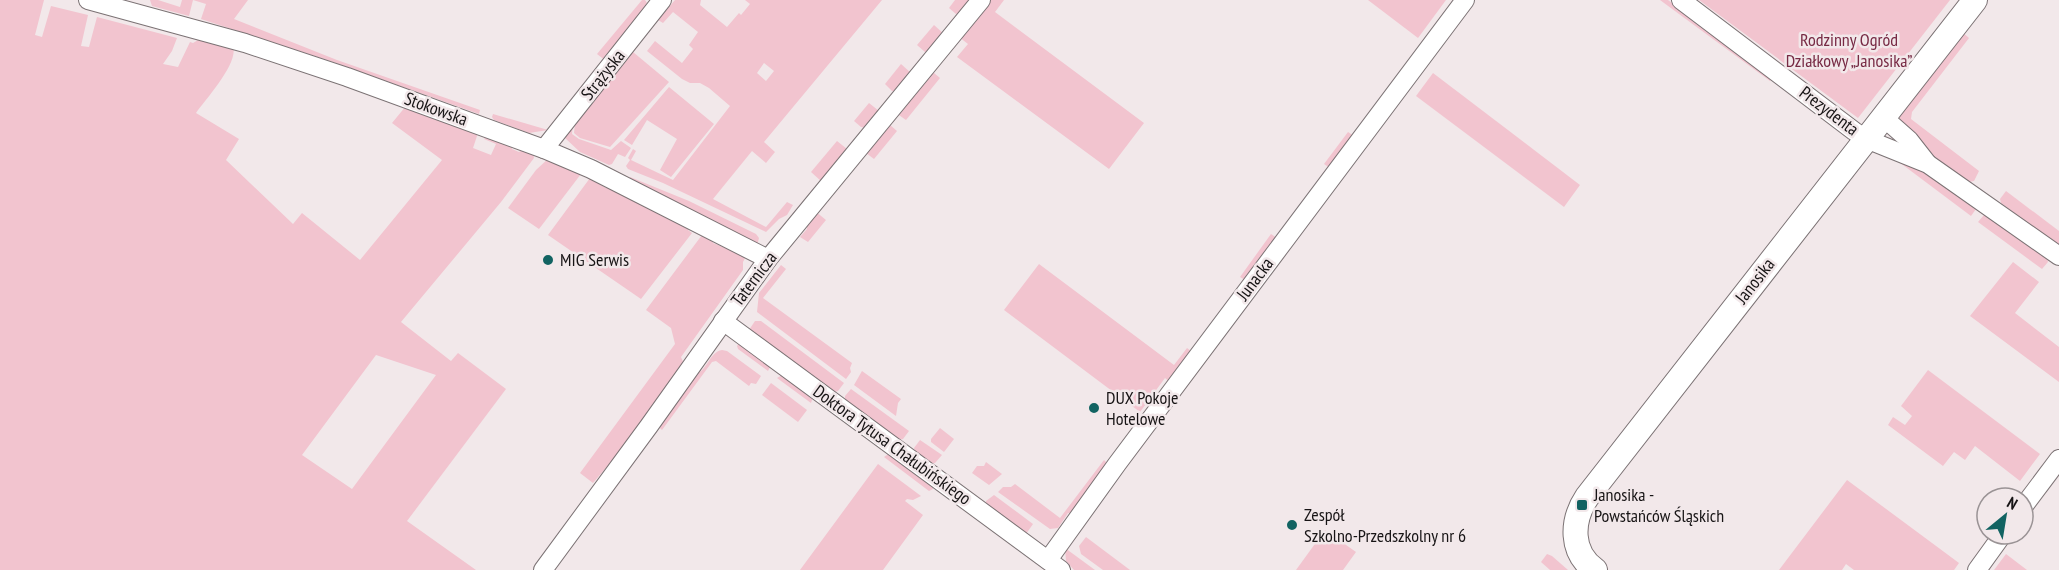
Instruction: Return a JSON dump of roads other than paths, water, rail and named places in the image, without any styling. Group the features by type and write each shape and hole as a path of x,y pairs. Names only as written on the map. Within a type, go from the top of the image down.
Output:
{"street":[{"name":"Stokowska","path":"88,0 131,5 346,76 544,149 591,169 768,259"},
{"name":"Strążyska","path":"544,149 662,0"},
{"name":"Taternicza","path":"543,570 650,426 768,259 981,0"},
{"name":"Junacka","path":"1054,565 1124,455 1465,0"},
{"name":"Prezydenta","path":"1681,0 1866,139 1928,164 2059,256"},
{"name":"Janosika","path":"1594,570 1583,560 1577,545 1576,520 1582,505 1975,0"},
{"name":"Prezydenta","path":"1883,117 1909,140 1928,164"},
{"name":"Doktora Tytusa Chałubińskiego","path":"723,321 1054,565"},
{"path":"2035,491 2059,459"},
{"path":"1977,570 1994,546"}],"place":[{"name":"MIG Serwis","path":"548,260"},
{"name":"DUX Pokoje Hotelowe","path":"1094,408"},
{"name":"Janosika - Powstańców Śląskich","path":"1582,505"},
{"name":"Zespół Szkolno-Przedszkolny nr 6","path":"1292,525"}],"park label":[{"name":"Rodzinny Ogród Działkowy „Janosika”","path":"1849,50"}]}
